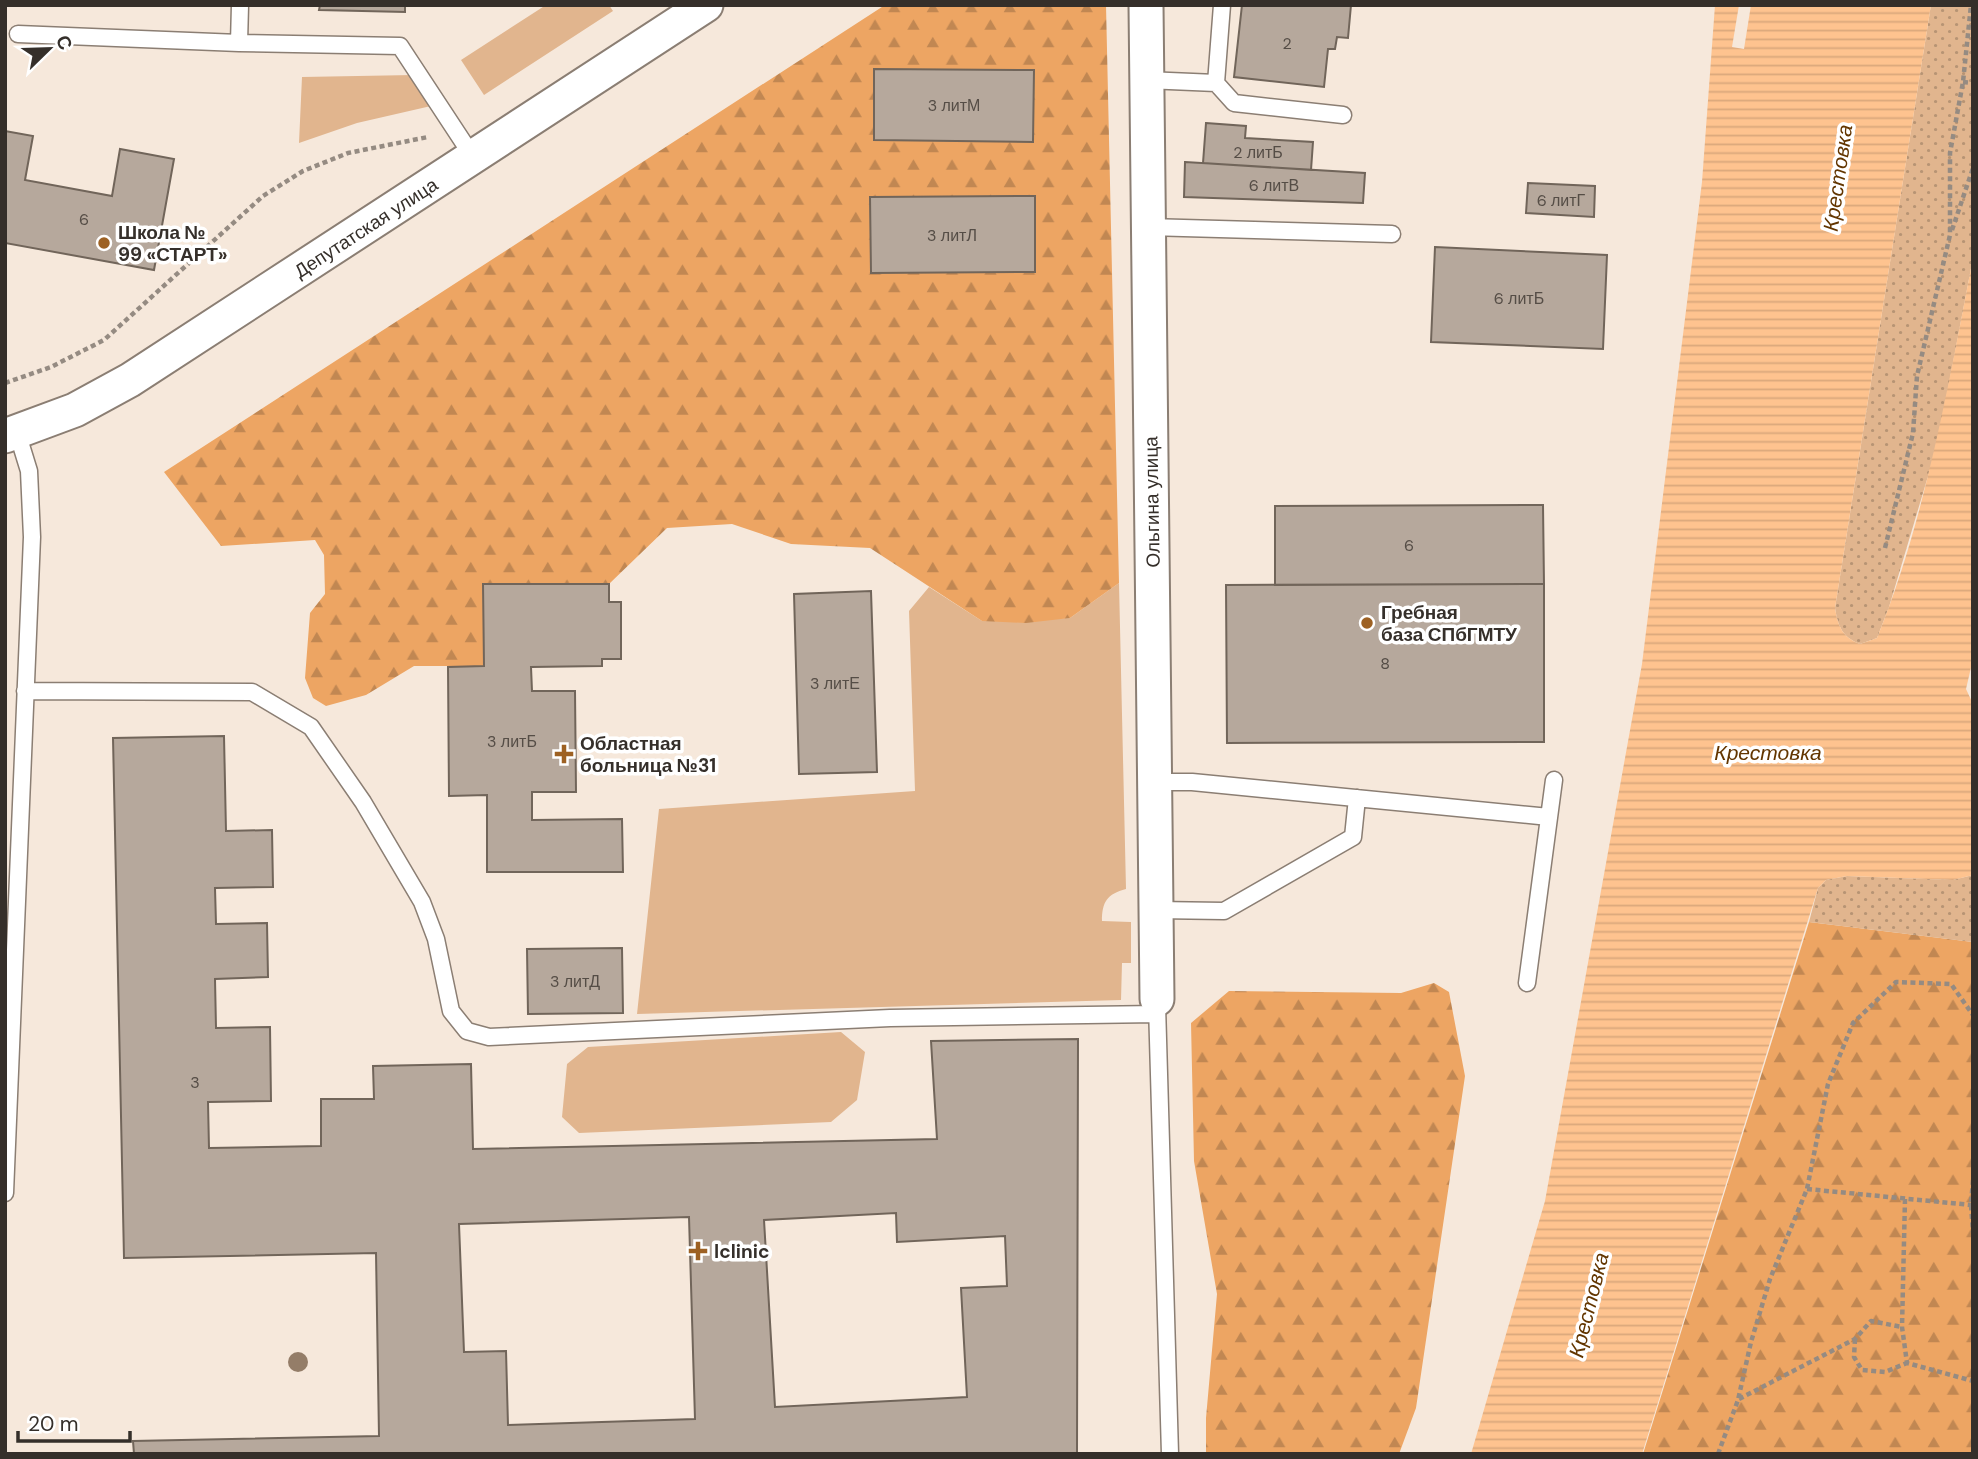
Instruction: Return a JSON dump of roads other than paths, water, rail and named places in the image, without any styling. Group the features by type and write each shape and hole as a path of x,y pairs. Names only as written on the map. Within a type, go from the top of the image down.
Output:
{"street":[{"name":"Ольгина улица","path":"1146,5 1157,1007"},
{"name":"Депутатская улица","path":"11,434 75,411 130,380 465,144 690,9"}],"lane":[{"path":"239,43 240,5"},
{"path":"1216,83 1222,5"},
{"path":"18,34 400,46 465,144"},
{"path":"1146,80 1216,83 1234,103 1343,115"},
{"path":"1148,227 1392,234"},
{"path":"5,1193 32,513 29,471 11,434"},
{"path":"25,691 252,692 311,727 363,802 422,902 436,939 451,1011 467,1031 489,1037 1157,1007 1170,1454"},
{"path":"1527,983 1554,780"},
{"path":"1155,782 1192,782 1549,817"},
{"path":"1157,910 1224,911 1353,837 1357,798"}],"water":[{"name":"Крестовка","path":"1715,5 1931,5 1835,608 1839,625 1849,638 1860,644 1877,638 1909,546 1934,451 1973,258 1973,659 1966,689 1973,704 1973,875 1953,880 1847,876 1826,880 1818,888 1642,1454 1471,1454 1545,1201 1642,664 1702,182"}],"place":[{"name":"Школа № 99 «СТАРТ»","path":"104,243"},
{"name":"Гребная база СПбГМТУ","path":"1367,623"},
{"name":"Областная больница №31","path":"564,754"},
{"name":"Iclinic","path":"698,1251"}]}
